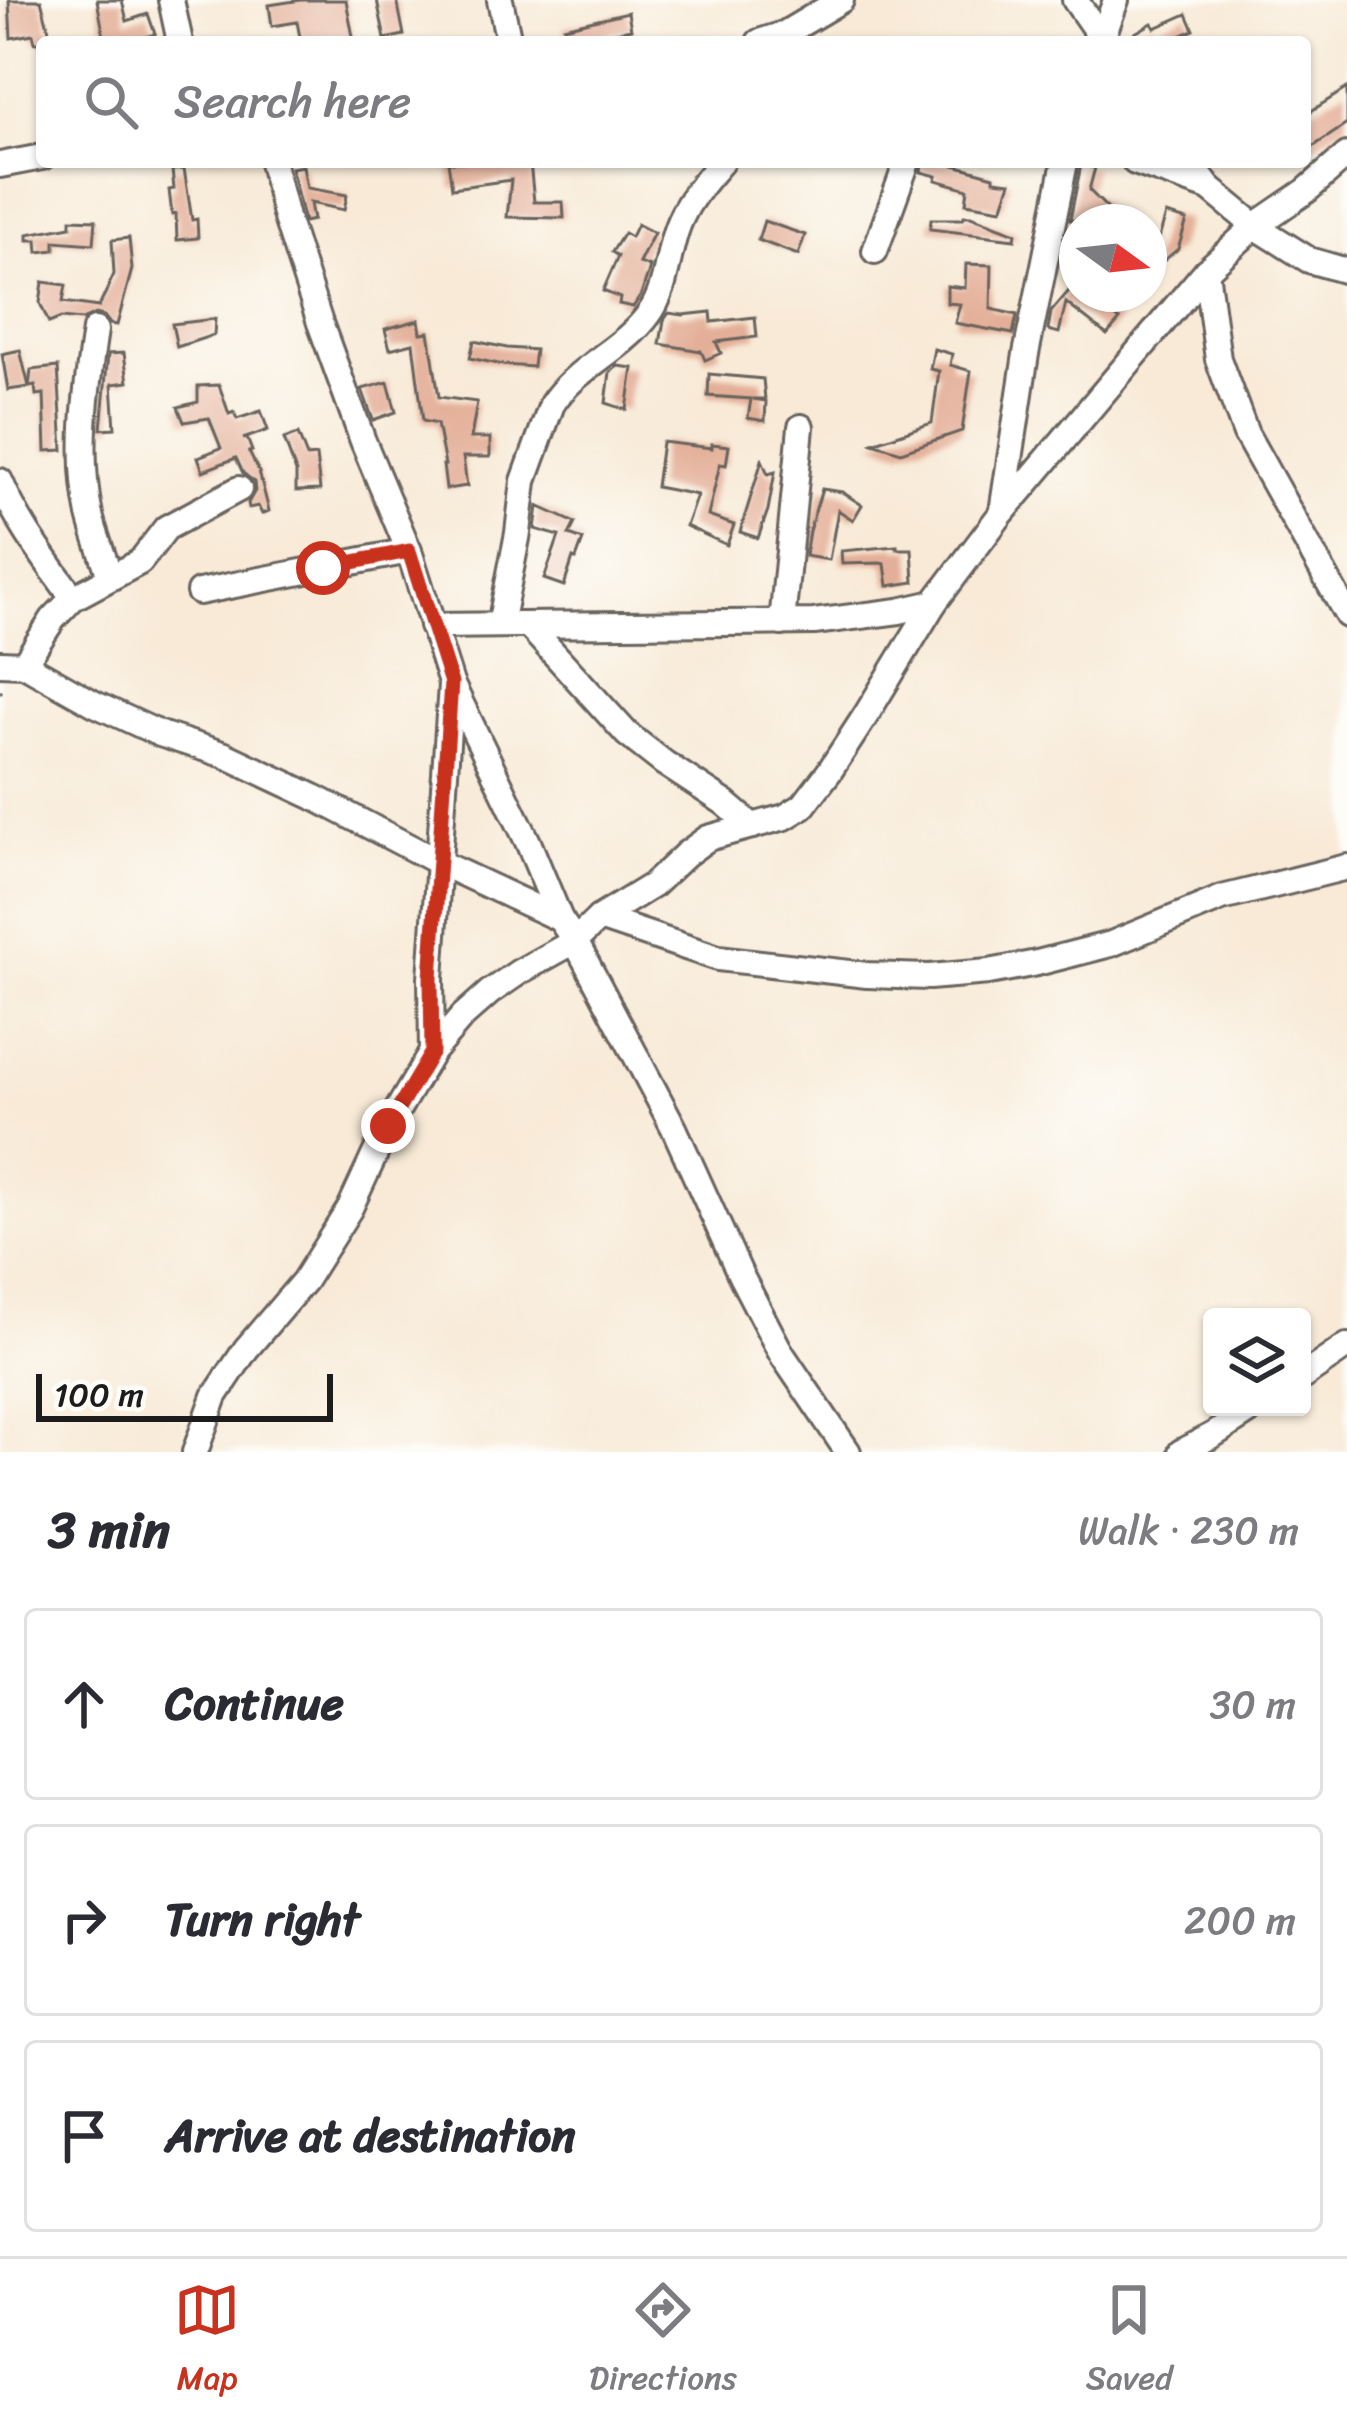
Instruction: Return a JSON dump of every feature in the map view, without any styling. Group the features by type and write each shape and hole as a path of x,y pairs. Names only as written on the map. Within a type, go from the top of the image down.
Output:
{"street":[{"path":"171,0 179,36"},
{"path":"500,0 508,36"},
{"path":"776,36 841,0"},
{"path":"1075,0 1099,36"},
{"path":"1104,36 1116,0"},
{"path":"195,1452 214,1396 246,1349 304,1281 350,1208 388,1126 432,1052 463,1016 490,992 574,941 599,918 652,885 708,838 785,817 803,806 934,603 1001,514 1206,271 1255,226 1347,155"},
{"path":"0,165 36,158"},
{"path":"274,168 326,340 409,551 451,683 560,919 674,1128 741,1276 781,1353 848,1452"},
{"path":"500,626 524,481 552,404 631,336 652,311 682,215 717,168"},
{"path":"875,251 905,168"},
{"path":"1001,514 1022,376 1064,168"},
{"path":"1152,168 1209,188"},
{"path":"1194,168 1209,188 1255,226 1310,260 1347,271"},
{"path":"1206,271 1218,359 1246,434 1347,616"},
{"path":"95,329 84,471 91,517 110,578"},
{"path":"782,623 801,428"},
{"path":"0,481 33,542 73,598"},
{"path":"239,489 166,528 140,562 73,598 12,663 160,734 225,755 560,919"},
{"path":"199,592 409,551"},
{"path":"432,626 782,623 934,603"},
{"path":"530,627 627,734 752,826"},
{"path":"432,1052 431,978 451,683"},
{"path":"599,918 718,958 830,972 929,977 989,972 1074,954 1111,944 1222,898 1347,867"},
{"path":"1311,1371 1347,1346"},
{"path":"1181,1452 1242,1416"}],"building":[{"path":"9,0 41,0 50,36 36,36 36,42 33,34 11,38"},
{"path":"97,0 122,0 127,21 148,14 155,34 149,36 104,36"},
{"path":"346,0 353,36 300,36 297,22 272,26 269,5"},
{"path":"377,0 397,0 404,35 384,36"},
{"path":"628,12 631,29 566,36 564,27"},
{"path":"1187,14 1194,30 1180,36 1130,36 1152,23 1155,28"},
{"path":"1347,88 1347,124 1311,148 1311,111"},
{"path":"291,168 303,168 307,188 347,195 344,210 310,203 313,220 304,222"},
{"path":"449,168 531,168 534,202 563,202 564,218 507,217 511,180 452,188"},
{"path":"922,168 965,168 1011,182 1002,209 966,203 968,189 921,172"},
{"path":"1080,168 1095,168 1089,190 1103,204 1073,204"},
{"path":"184,169 198,238 177,240 169,190 174,189 172,170"},
{"path":"1167,214 1187,220 1178,249 1167,258"},
{"path":"964,216 1016,233 1015,239 930,229 931,219"},
{"path":"71,219 96,220 94,244 55,241 55,250 38,252 37,240 28,240 28,234 71,226"},
{"path":"764,221 805,235 798,255 758,240"},
{"path":"637,224 654,233 639,263 650,267 633,307 619,304 620,298 603,291 618,256 612,252 624,233 631,237"},
{"path":"129,238 132,269 117,325 96,314 49,323 40,303 43,282 66,285 63,302 99,307 114,274 112,240"},
{"path":"966,264 992,265 991,309 1017,315 1013,334 955,323 960,304 947,303 947,286 965,288"},
{"path":"1059,303 1059,312 1064,312 1059,333 1048,330 1051,312"},
{"path":"711,312 712,322 755,317 757,337 716,342 721,353 705,360 701,351 660,344 669,313"},
{"path":"1078,312 1110,312 1120,320 1107,335"},
{"path":"215,319 214,335 177,347 172,324"},
{"path":"419,320 421,333 429,332 439,397 477,402 471,438 490,438 490,457 463,457 467,486 446,489 437,424 423,421 413,343 390,349 385,329"},
{"path":"474,341 535,350 533,367 470,358"},
{"path":"934,349 952,354 950,365 971,371 962,431 901,452 873,443 932,423 939,371 930,369"},
{"path":"20,350 29,387 8,390 2,354"},
{"path":"124,353 128,382 112,384 115,428 101,429 108,354"},
{"path":"618,366 633,368 627,410 606,403 610,372"},
{"path":"58,367 63,450 46,451 44,394 36,395 35,386 29,387 31,370"},
{"path":"709,374 763,379 765,399 753,399 766,401 765,421 748,418 751,399 708,396"},
{"path":"388,382 396,412 373,420 362,389"},
{"path":"219,385 229,414 234,412 237,419 261,411 268,430 243,439 247,438 252,451 269,511 262,514 258,506 249,508 254,482 236,458 203,471 198,457 221,448 209,418 184,422 178,407 198,402 198,386"},
{"path":"298,434 307,457 316,456 320,490 296,491 296,472 284,439"},
{"path":"662,442 729,446 708,516 734,525 727,545 686,526 697,495 656,487"},
{"path":"762,460 768,474 775,472 758,538 740,532"},
{"path":"822,489 842,492 862,505 853,520 838,510 829,560 805,556"},
{"path":"538,506 575,523 569,535 583,540 564,586 544,579 559,536 535,529"},
{"path":"912,549 914,582 888,586 885,564 842,564 841,551"}],"route":[{"path":"323,568 409,551 451,683 431,978 432,1052 388,1126"}]}
